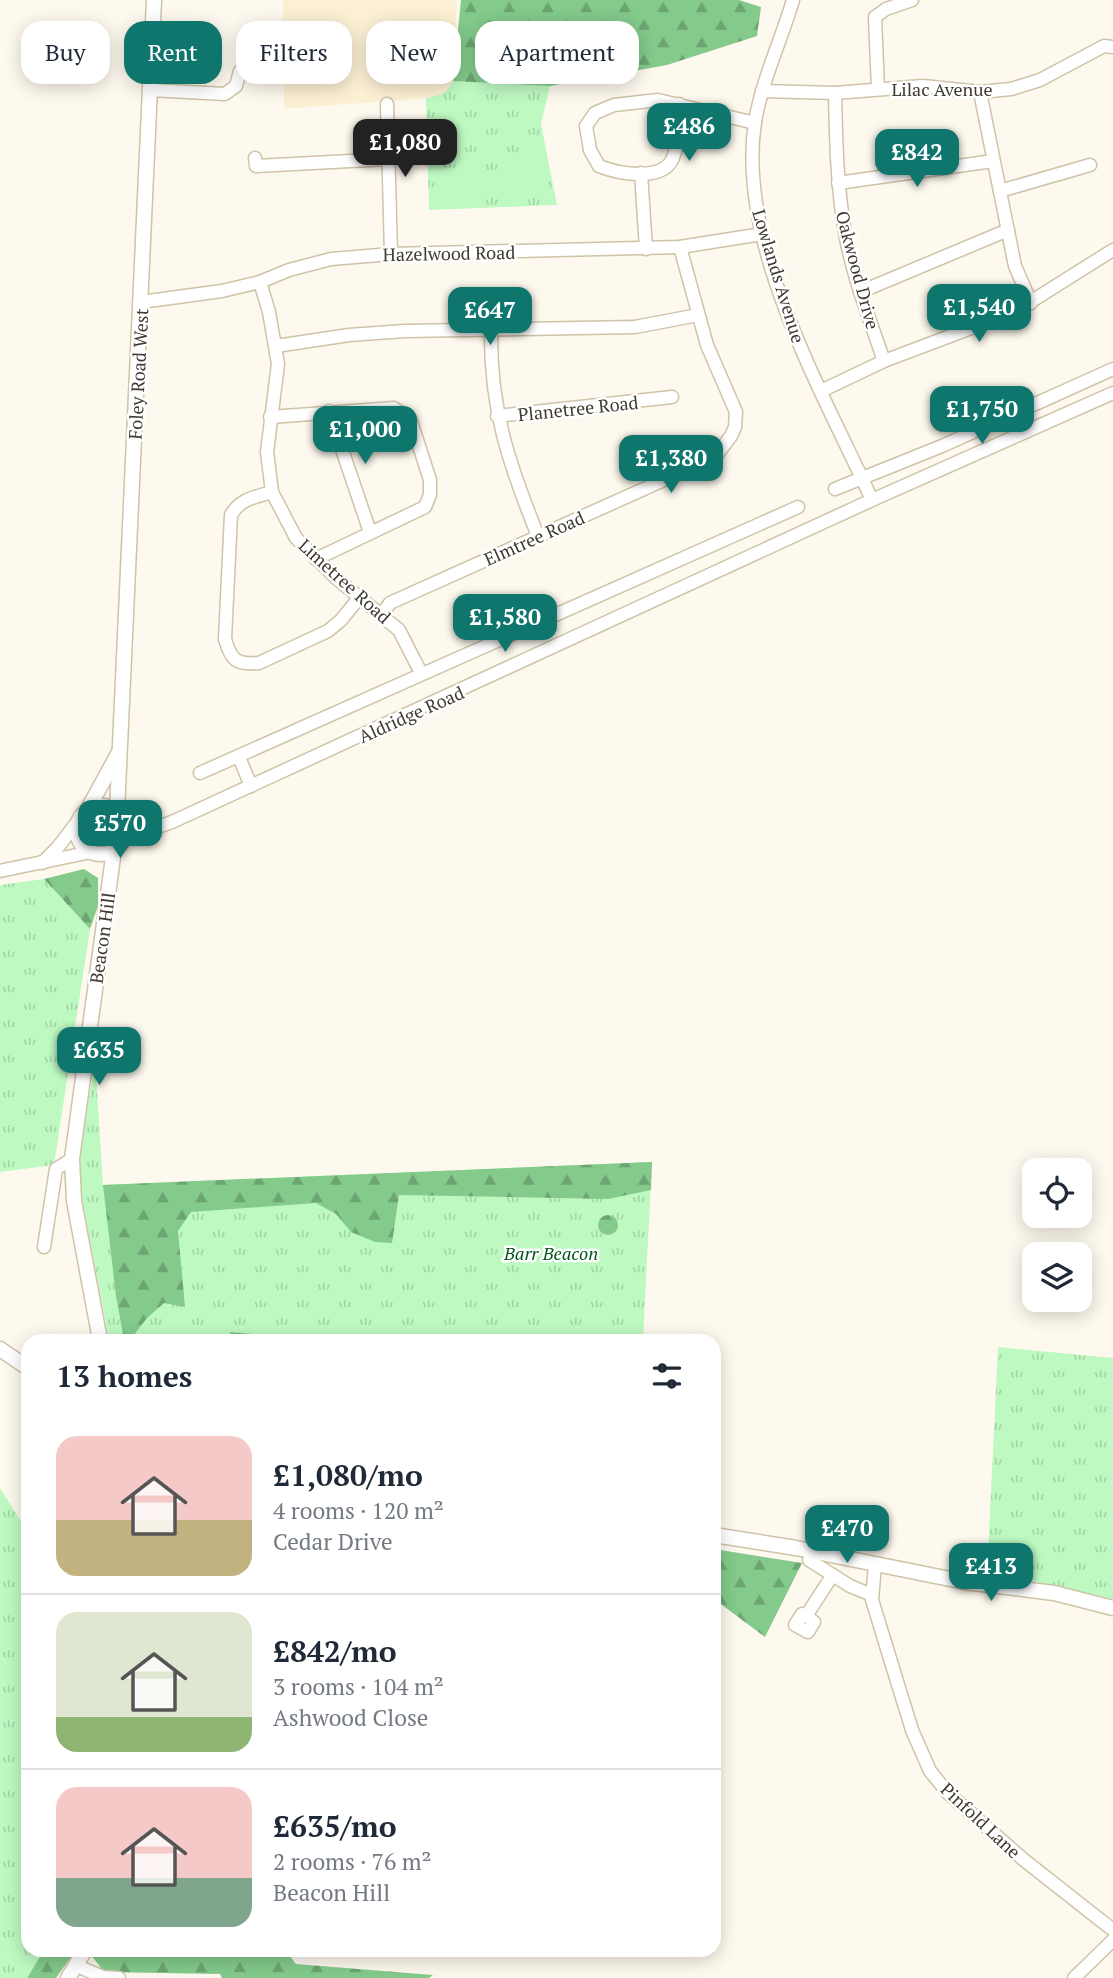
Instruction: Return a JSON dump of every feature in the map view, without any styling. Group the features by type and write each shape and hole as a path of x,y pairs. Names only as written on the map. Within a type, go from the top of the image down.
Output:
{"main road":[{"name":"Foley Road West","path":"120,815 154,0"},
{"name":"Foley Road West","path":"83,815 121,748"},
{"path":"99,805 106,806 120,815 125,830 117,847 93,853 79,839 77,830 83,815 99,805"},
{"name":"Beacon Hill","path":"98,1334 74,1201 72,1158 117,847"},
{"name":"Beacon Hill","path":"93,853 110,883"},
{"path":"0,1349 21,1363"},
{"path":"721,1536 796,1548 965,1582 1054,1592 1113,1608"}],"street":[{"name":"Lowlands Avenue","path":"793,0 762,91 755,123 752,163 754,191 762,234 796,338 872,500"},
{"path":"878,89 874,17 886,9 912,0"},
{"name":"Lilac Avenue","path":"762,91 835,93 923,86 980,92 1011,89 1040,80 1104,46 1113,47"},
{"path":"150,90 214,95 225,94 236,86 250,93"},
{"path":"980,92 1015,266 1031,303"},
{"name":"Oakwood Drive","path":"835,93 838,183 846,239 860,292 884,361"},
{"path":"679,104 674,156 666,167 654,172 616,173 599,166 590,150 586,126 595,113 614,105 658,100 679,104 755,123"},
{"path":"387,104 391,254"},
{"path":"255,158 256,166 388,159"},
{"path":"838,183 993,161"},
{"path":"1000,191 1090,164"},
{"path":"641,173 646,249"},
{"path":"860,292 1008,230"},
{"name":"Hazelwood Road","path":"141,302 222,291 331,259 391,254 646,249 680,247 762,234"},
{"name":"Elmtree Road","path":"382,614 390,603 715,457 724,447 735,427 736,412 707,345 680,247"},
{"path":"821,391 884,361 995,320 1031,303 1113,250"},
{"name":"Limetree Road","path":"260,282 276,346 277,384 270,417 267,452 272,492 296,538 359,598 400,630 421,673"},
{"path":"276,346 360,334 405,331 635,327 698,316"},
{"path":"491,331 497,416 522,496 538,536"},
{"path":"835,489 942,446 1113,369"},
{"name":"Aldridge Road","path":"117,847 128,837 172,822 872,500 1113,393"},
{"name":"Planetree Road","path":"497,416 658,402 672,397"},
{"path":"270,417 394,408 411,421 430,480 430,495 425,507 316,559"},
{"path":"329,411 370,533"},
{"path":"942,446 952,464"},
{"path":"272,492 247,499 236,506 231,515 225,639 229,652 236,661 246,664 259,663 328,631 359,598"},
{"name":"Aldridge Road","path":"200,773 793,509 800,534"},
{"path":"239,757 251,786"},
{"path":"41,863 58,847 83,815"},
{"path":"120,815 150,828"},
{"path":"0,871 93,853"},
{"name":"Beacon Hill","path":"44,1247 56,1169 72,1158"},
{"path":"809,1560 832,1576 872,1595"},
{"name":"Pinfold Lane","path":"875,1565 872,1595 912,1730 930,1771 948,1793 1024,1860 1113,1930"},
{"path":"806,1616 832,1576"},
{"path":"1074,1978 1113,1940"},
{"path":"72,1972 119,1978"}],"shaded area":[{"path":"283,0 457,0 456,21 366,21 366,84 452,84 448,91 437,97 284,109 284,84 352,84 352,21 283,21"}],"green space":[{"path":"461,0 739,0 761,7 757,36 667,65 639,70 639,21 475,21 475,82 461,81"},
{"path":"461,81 550,86 541,124 557,205 429,210 426,98 451,84 461,84"},
{"path":"511,84 561,84 550,86"},
{"path":"539,155 541,198 497,198 498,156"},
{"path":"438,168 480,168 480,205 438,205"},
{"path":"84,869 98,878 98,906 90,929 44,879"},
{"path":"44,879 90,929 54,1165 0,1172 0,885"},
{"name":"Barr Beacon","path":"101,1031 96,1075 103,1185 652,1162 643,1334 108,1334 80,1187 80,1147"},
{"path":"652,1162 651,1190 608,1199 399,1195 392,1243 375,1242 351,1232 336,1214 316,1203 191,1212 178,1231 185,1307 164,1303 135,1334 123,1334 103,1185"},
{"path":"604,1215 612,1215 618,1225 612,1235 604,1235 598,1229 598,1221"},
{"path":"998,1347 1113,1358 1113,1599 982,1570 988,1555"},
{"path":"0,1488 21,1521 21,1957 40,1957 27,1978 0,1978"},
{"path":"721,1550 802,1563 765,1637 721,1604"},
{"path":"40,1957 71,1957 56,1978 27,1978"},
{"path":"93,1957 290,1957 296,1964 433,1975 429,1978 222,1978 220,1974 104,1972"}]}
